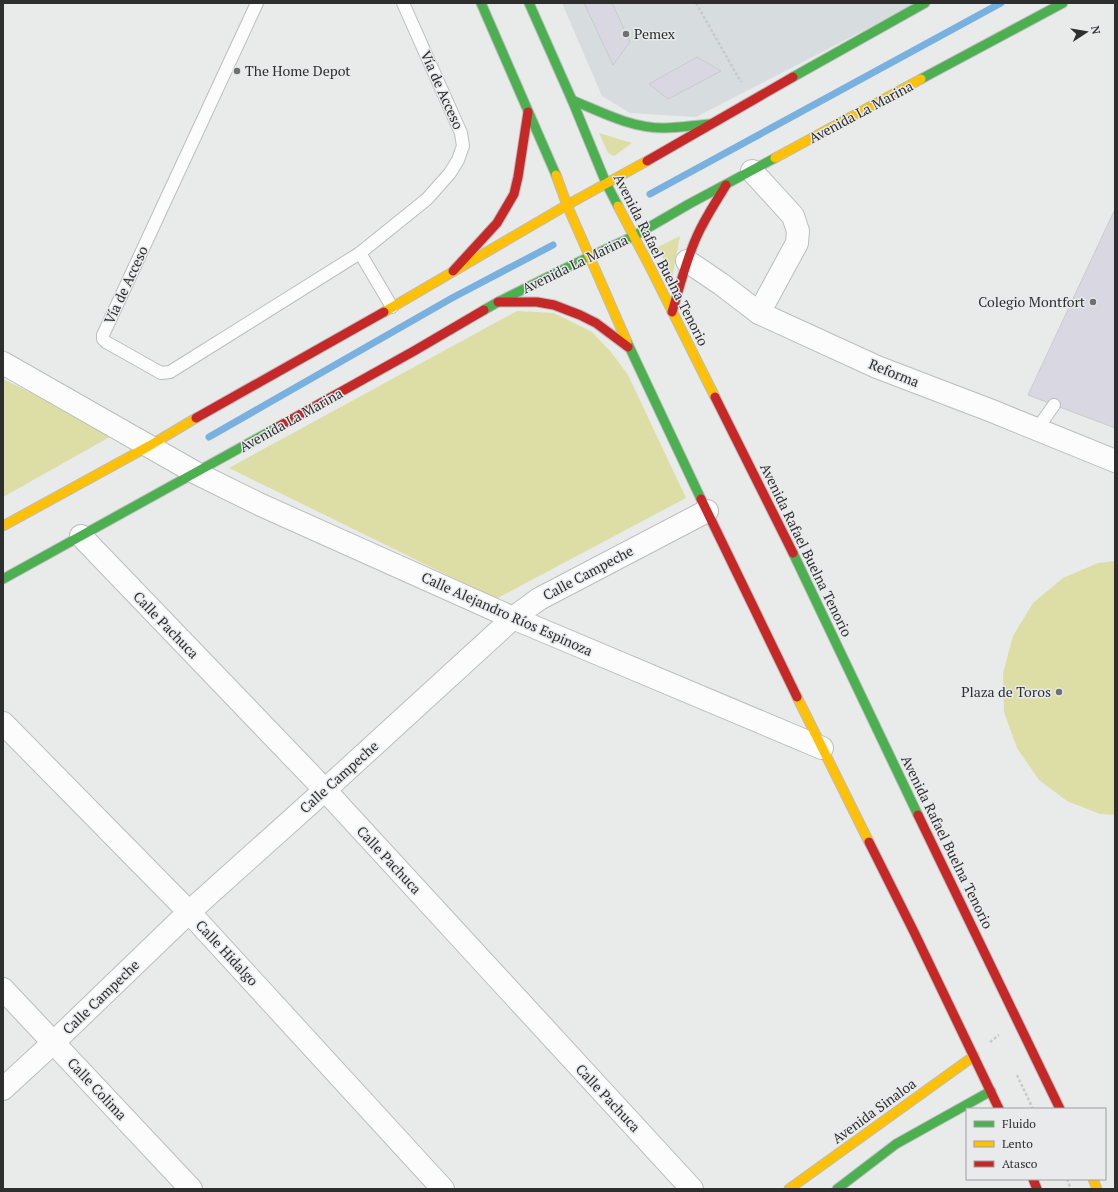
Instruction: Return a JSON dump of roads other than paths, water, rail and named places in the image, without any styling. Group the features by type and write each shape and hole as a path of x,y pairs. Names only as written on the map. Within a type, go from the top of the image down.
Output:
{"main road":[{"path":"481,3 557,176 567,205 629,347 822,748 1000,1108"},
{"name":"Avenida Rafael Buelna Tenorio","path":"529,3 572,100 606,183 648,263 790,547 1060,1108"},
{"path":"3,526 149,446 567,205 925,3"},
{"name":"Avenida La Marina","path":"3,579 196,473 414,351 498,302 634,236 689,204 1063,3"},
{"path":"572,100 621,120 642,125 663,128 710,124"},
{"path":"453,271 497,223 514,194 528,112"},
{"path":"672,312 686,261 694,240 726,185"},
{"path":"498,302 537,302 554,305 596,323 629,347"},
{"name":"Avenida Sinaloa","path":"789,1189 974,1056"},
{"path":"837,1189 896,1144 991,1091"},
{"path":"1092,1180 1097,1189"}],"street":[{"path":"752,171 792,216 798,231 797,243 759,313"},
{"name":"Reforma","path":"686,261 721,284 759,313 877,367 992,411 1115,461"},
{"path":"3,363 196,473"},
{"name":"Calle Alejandro Ríos Espinoza","path":"196,473 268,508 513,618 822,748"},
{"name":"Calle Campeche","path":"3,1089 189,912 513,618 539,599 707,511"},
{"name":"Calle Pachuca","path":"81,536 325,790 692,1189"},
{"name":"Calle Hidalgo","path":"3,723 189,912 443,1189"},
{"name":"Calle Colima","path":"3,989 191,1189"}],"lane":[{"name":"Vía de Acceso","path":"257,3 103,335 103,339 106,342 161,373 170,372 360,253 427,199 450,172 458,160 463,146 461,133 407,4"},
{"path":"360,253 392,307"},
{"path":"1037,429 1054,405"}],"waterway":[{"path":"650,194 1001,3"},
{"path":"209,437 452,298 553,245"}],"place":[{"name":"Pemex","path":"626,34"},
{"name":"The Home Depot","path":"237,71"},
{"name":"Colegio Montfort","path":"1093,302"},
{"name":"Plaza de Toros","path":"1059,692"}]}
